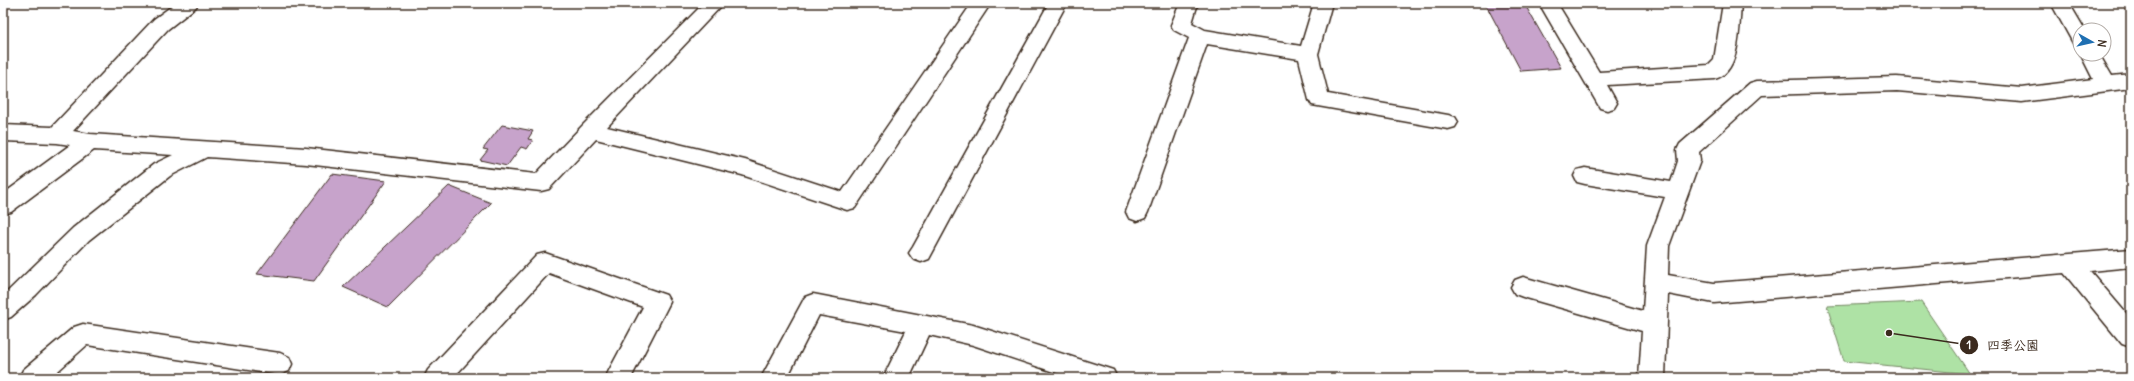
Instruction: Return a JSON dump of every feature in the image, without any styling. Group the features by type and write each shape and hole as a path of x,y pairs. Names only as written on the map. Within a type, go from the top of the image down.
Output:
{"street":[{"path":"58,135 161,24 188,3"},
{"path":"3,133 58,135 90,142 306,156 541,183 590,130 715,3"},
{"path":"590,130 745,168 847,202 982,3"},
{"path":"921,253 1058,3"},
{"path":"1189,3 1181,25 1200,36 1308,54"},
{"path":"1323,3 1308,54 1319,100 1448,122"},
{"path":"1548,3 1607,103"},
{"path":"1593,79 1715,72 1724,62 1732,3"},
{"path":"2060,3 2072,24"},
{"path":"1137,212 1200,36"},
{"path":"2094,62 2106,84"},
{"path":"1652,378 1658,246 1689,161 1688,150 1757,88 1897,84 2022,96 2131,81"},
{"path":"3,206 90,142"},
{"path":"3,310 28,288 81,234 162,170 206,149"},
{"path":"1585,176 1678,191"},
{"path":"1657,282 1714,293 2131,258"},
{"path":"437,378 545,262 658,302 618,378"},
{"path":"2070,263 2131,338"},
{"path":"1523,287 1654,324"},
{"path":"774,378 813,304 973,335 1104,378"},
{"path":"896,378 922,324"},
{"path":"32,378 83,334 280,364"}],"green space":[{"path":"1921,302 1970,374 1844,361 1827,306"}],"building":[{"path":"1485,3 1524,3 1561,68 1521,71"},
{"path":"502,125 533,131 528,139 533,140 527,149 521,147 507,166 480,160 488,150 483,149"},
{"path":"332,174 386,181 314,281 257,274"},
{"path":"449,186 491,203 388,307 343,287"}],"place":[{"name":"四季公園","path":"1889,333"}]}
